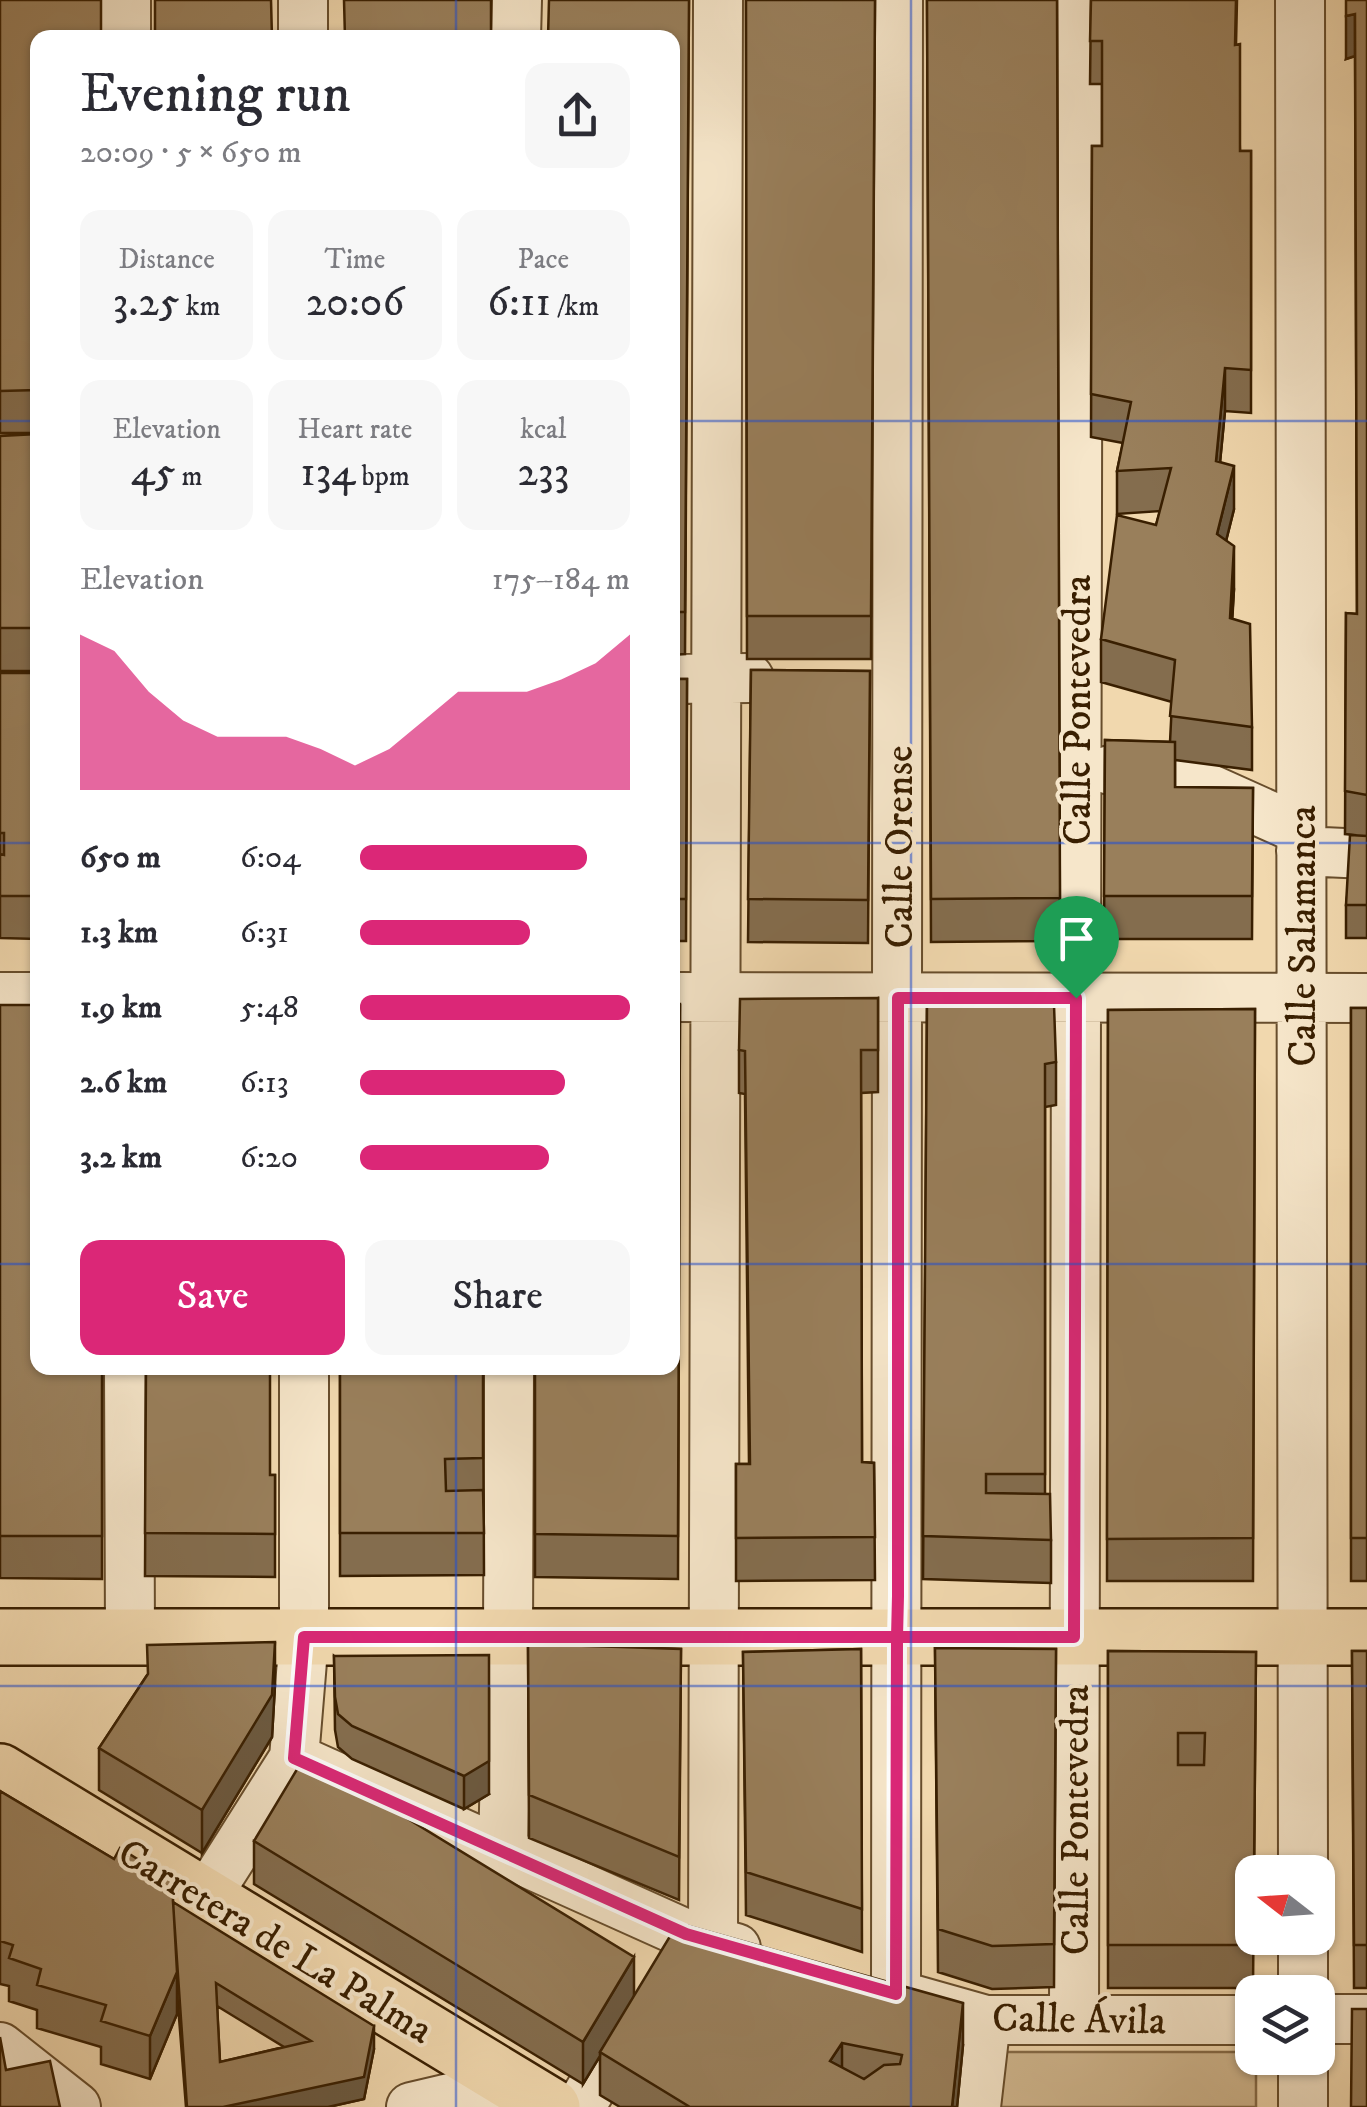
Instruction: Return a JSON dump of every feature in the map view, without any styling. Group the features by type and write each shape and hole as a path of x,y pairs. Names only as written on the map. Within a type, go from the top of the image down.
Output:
{"main road":[{"path":"2,1637 1367,1638"},
{"name":"Carretera de La Palma","path":"0,1772 206,1897 496,2090 552,2107"}],"street":[{"path":"126,0 126,30"},
{"path":"304,0 304,30"},
{"path":"516,0 516,30"},
{"path":"580,2107 680,1956 715,1638 694,998 694,678 718,0"},
{"name":"Calle Orense","path":"878,1989 897,1637 898,998 879,677 898,0"},
{"name":"Calle Pontevedra","path":"1074,2020 1078,0"},
{"name":"Calle Salamanca","path":"1300,0 1303,1855"},
{"path":"694,678 789,678"},
{"path":"1076,769 1170,772 1301,841 1367,854"},
{"path":"0,997 30,997"},
{"path":"694,998 1367,998"},
{"path":"130,1375 130,1637"},
{"path":"206,1897 294,1758 304,1637 304,1375"},
{"path":"503,1852 509,1375"},
{"path":"294,1758 503,1852 680,1956 768,1958"},
{"name":"Calle Ávila","path":"878,1989 986,2020 1235,2020"},
{"path":"1335,2019 1367,2020"},
{"path":"976,2107 986,2020"},
{"path":"0,2047 76,2107"},
{"path":"1303,2075 1303,2107"},
{"path":"411,2107 496,2090"}],"shaded area":[{"path":"1001,2052 1235,2052 1235,2075 1256,2075 1256,2107 995,2107"}],"building":[{"path":"0,0 101,0 101,30 30,30 30,390 0,391"},
{"path":"155,0 271,0 272,30 155,30"},
{"path":"344,0 491,0 491,30 345,30"},
{"path":"549,0 689,0 685,612 680,612 680,30 548,30"},
{"path":"746,0 875,0 871,616 747,616"},
{"path":"927,0 1057,0 1060,898 931,899"},
{"path":"1091,0 1236,0 1240,151 1251,151 1251,370 1225,368 1216,461 1234,466 1217,534 1234,546 1230,618 1250,624 1252,727 1170,716 1175,660 1101,639 1117,515 1156,525 1171,468 1117,471 1131,402 1091,394 1092,146 1102,146 1102,41 1090,41"},
{"path":"1346,0 1367,0 1367,795 1345,791 1346,613 1357,614 1355,14 1346,16"},
{"path":"30,434 30,628 0,628 0,436"},
{"path":"751,670 870,671 868,900 748,899"},
{"path":"0,673 30,673 30,896 0,896 4,833 0,833"},
{"path":"680,679 687,679 686,899 680,899"},
{"path":"1105,740 1175,742 1175,787 1253,788 1252,896 1104,896"},
{"path":"1350,835 1367,836 1367,905 1346,905"},
{"path":"878,998 878,1050 861,1050 862,1462 874,1463 875,1537 736,1538 736,1464 750,1464 745,1051 739,1050 740,999"},
{"path":"0,1005 30,1005 30,1375 102,1375 102,1536 0,1536"},
{"path":"1054,1005 1056,1062 1045,1064 1045,1474 986,1474 986,1493 1050,1494 1051,1540 923,1536 927,1006"},
{"path":"1351,1008 1367,1008 1367,1538 1351,1538"},
{"path":"1255,1009 1253,1538 1107,1539 1108,1010"},
{"path":"146,1375 270,1375 270,1475 275,1475 275,1534 145,1533"},
{"path":"340,1375 483,1375 483,1458 445,1459 446,1491 483,1490 484,1533 340,1533"},
{"path":"535,1375 679,1375 678,1536 535,1534"},
{"path":"275,1642 272,1695 202,1810 99,1748 148,1674 147,1645"},
{"path":"528,1644 681,1649 679,1857 529,1795"},
{"path":"935,1648 1056,1649 1054,1944 992,1946 938,1929"},
{"path":"861,1649 862,1909 746,1872 743,1652"},
{"path":"1108,1651 1256,1652 1254,1855 1235,1855 1235,1945 1108,1945","holes":["1178,1733 1205,1733 1204,1765 1178,1765"]},
{"path":"1352,1651 1367,1651 1367,1945 1354,1945"},
{"path":"489,1655 489,1761 464,1776 352,1726 338,1714 334,1656"},
{"path":"305,1756 634,1957 583,2042 254,1841"},
{"path":"0,1791 114,1859 120,1848 172,1881 177,1972 150,2036 101,2021 106,2005 37,1985 41,1969 9,1958 13,1945 0,1941"},
{"path":"173,1902 374,2026 364,2077 223,2107 187,2107","holes":["216,1983 311,2041 220,2062"]},
{"path":"678,1923 963,2003 952,2107 690,2107 600,2052","holes":["842,2043 902,2055 900,2064 884,2065 864,2079 830,2061"]},
{"path":"1352,2009 1367,2009 1367,2107 1351,2107"},
{"path":"0,2037 6,2070 50,2061 60,2107 0,2107"}],"route":[{"path":"1076,998 898,998 898,1596 897,1637 896,1994 686,1934 294,1758 304,1637 715,1638 806,1637 897,1637 986,1637 1074,1637 1076,998"}]}
